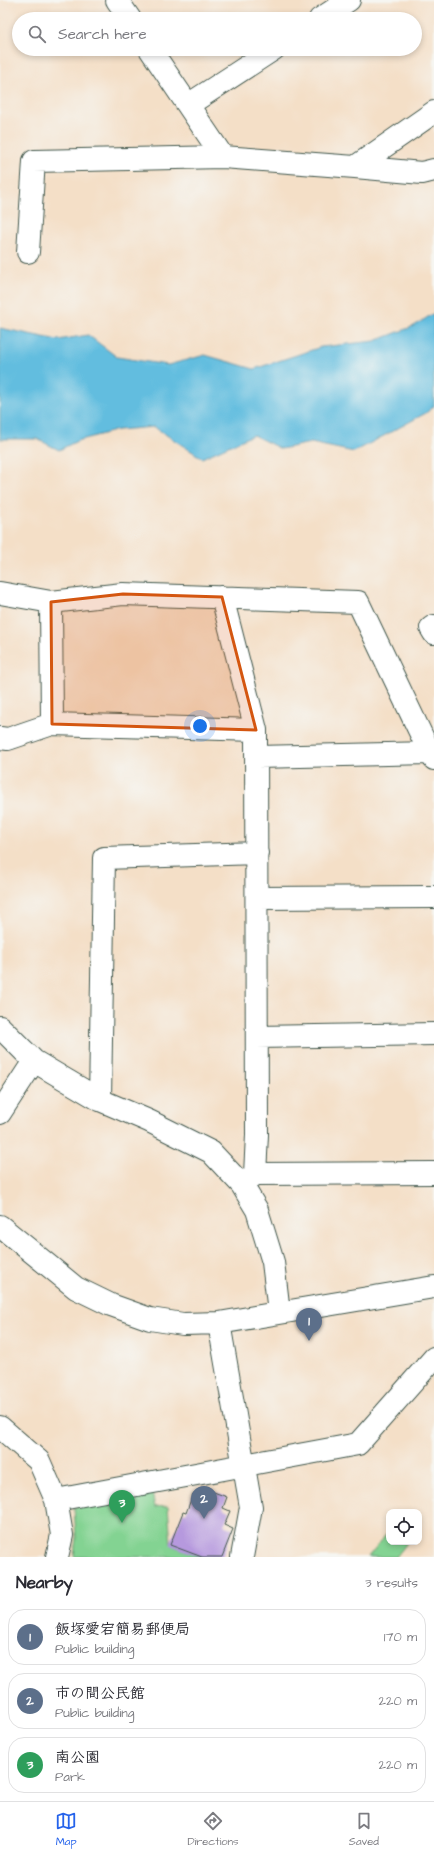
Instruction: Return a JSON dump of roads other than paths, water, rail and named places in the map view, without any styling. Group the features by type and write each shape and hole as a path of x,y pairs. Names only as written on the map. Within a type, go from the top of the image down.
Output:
{"street":[{"path":"117,0 125,12"},
{"path":"331,12 349,0"},
{"path":"155,56 223,157"},
{"path":"188,106 263,56"},
{"path":"355,167 434,112"},
{"path":"28,252 34,160 223,157 422,173 434,170"},
{"path":"0,593 51,602 123,594 358,602 432,756 256,757"},
{"path":"222,597 256,730 257,1135 249,1180 273,1262 279,1312"},
{"path":"51,602 52,724"},
{"path":"434,626 431,628 434,633"},
{"path":"0,738 8,739 52,724 256,730"},
{"path":"100,1100 104,858 257,853"},
{"path":"257,898 434,897"},
{"path":"0,1027 34,1060 100,1100 149,1121 211,1152 249,1180 434,1173"},
{"path":"257,1037 434,1034"},
{"path":"0,1113 34,1060"},
{"path":"0,1226 76,1288 111,1305 156,1320 183,1324 219,1323 434,1287"},
{"path":"219,1323 251,1507 242,1557"},
{"path":"56,1500 243,1464 358,1444 434,1358"},
{"path":"0,1427 39,1461 56,1500 62,1535 57,1557"}],"water":[{"path":"434,313 434,406 426,413 354,452 311,443 281,449 253,435 202,458 154,427 118,430 77,441 59,450 37,439 0,439 0,328 58,340 88,335 117,357 168,365 205,355 254,369 321,347 375,341 414,326"}],"place":[{"name":"飯塚愛宕簡易郵便局","path":"309,1341"},
{"name":"市の間公民館","path":"204,1519"},
{"name":"南公園","path":"122,1523"}]}
